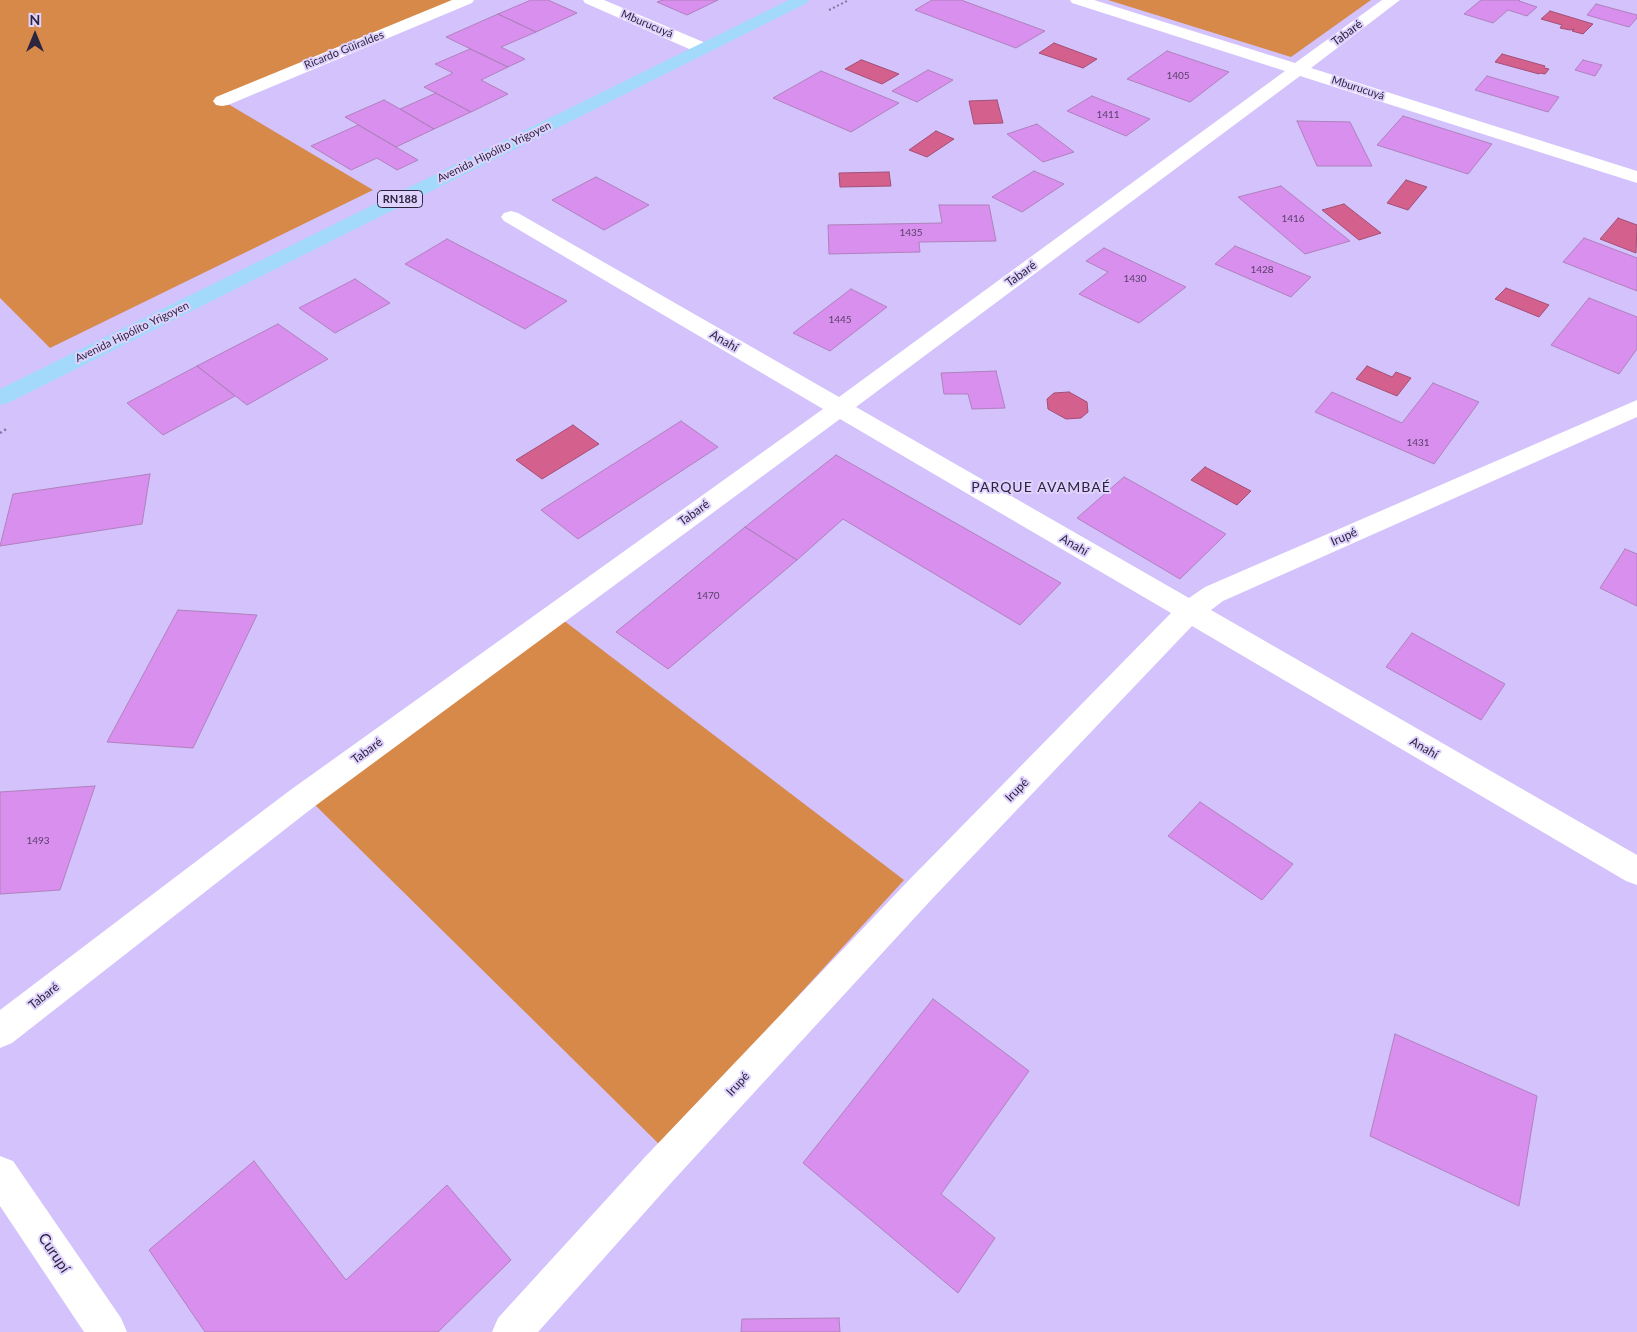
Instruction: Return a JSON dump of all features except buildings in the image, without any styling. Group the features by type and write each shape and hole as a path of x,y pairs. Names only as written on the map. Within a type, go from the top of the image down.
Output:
{"main road":[{"name":"Avenida Hipólito Yrigoyen","path":"0,398 801,0"}],"street":[{"name":"Ricardo Güiraldes","path":"222,101 466,0"},
{"name":"Mburucuyá","path":"591,0 702,48"},
{"name":"Mburucuyá","path":"1078,0 1637,177"},
{"name":"Tabaré","path":"0,1030 300,800 839,408 1392,0"},
{"name":"Anahí","path":"511,217 1637,871"},
{"name":"Irupé","path":"512,1332 658,1170 920,890 1189,612 1214,594 1630,417"},
{"name":"Curupí","path":"0,1174 107,1332"}],"shaded area":[{"path":"0,0 454,0 223,101 373,190 50,348 0,298"},
{"path":"1108,0 1371,0 1291,57"},
{"path":"1550,11 1593,24 1583,34 1572,31 1574,29 1560,28 1562,25 1541,19"},
{"path":"1054,43 1097,59 1083,68 1039,53"},
{"path":"1502,54 1545,66 1544,68 1549,69 1545,74 1539,74 1495,62"},
{"path":"861,60 899,74 882,84 845,69"},
{"path":"997,100 1003,123 974,124 969,101"},
{"path":"936,131 954,139 927,157 909,150"},
{"path":"889,172 891,186 840,187 839,173"},
{"path":"1406,180 1427,187 1408,210 1387,203"},
{"path":"1344,204 1381,233 1359,240 1322,210"},
{"path":"1618,218 1637,225 1636,253 1600,239"},
{"path":"1506,288 1549,305 1539,317 1495,299"},
{"path":"1367,366 1392,377 1396,372 1411,378 1397,396 1356,379"},
{"path":"1069,392 1087,402 1088,412 1081,418 1066,419 1048,409 1047,399 1054,393"},
{"path":"573,425 599,444 542,479 516,460"},
{"path":"1205,467 1251,491 1237,505 1191,480"},
{"path":"563,620 904,880 661,1146 314,804"}],"district":[{"name":"PARQUE AVAMBAÉ","path":"1041,487"}]}
